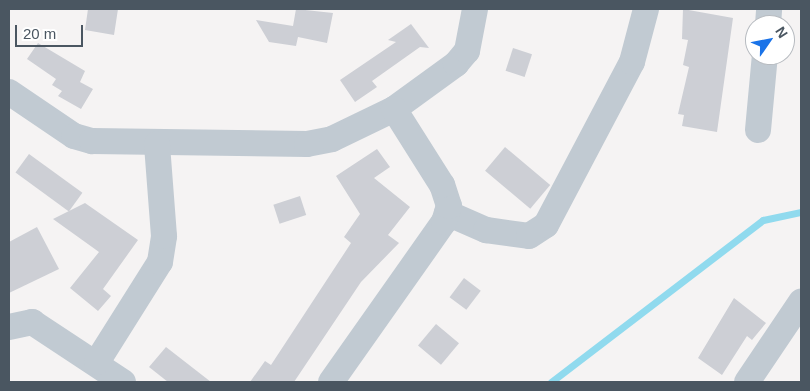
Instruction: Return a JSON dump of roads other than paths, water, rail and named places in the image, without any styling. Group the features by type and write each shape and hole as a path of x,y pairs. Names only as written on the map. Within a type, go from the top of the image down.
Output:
{"street":[{"path":"9,92 74,136 157,144 307,144 332,139 394,109 467,51 475,9"},
{"path":"447,213 486,230 529,236 546,226 632,62 646,9"},
{"path":"758,130 764,65"},
{"path":"331,382 447,213 442,185 394,109"},
{"path":"97,362 160,262 164,236 157,144"},
{"path":"747,382 801,302"},
{"path":"9,327 32,322 97,362 123,382"}],"waterway":[{"path":"551,382 763,220 801,212"}]}
